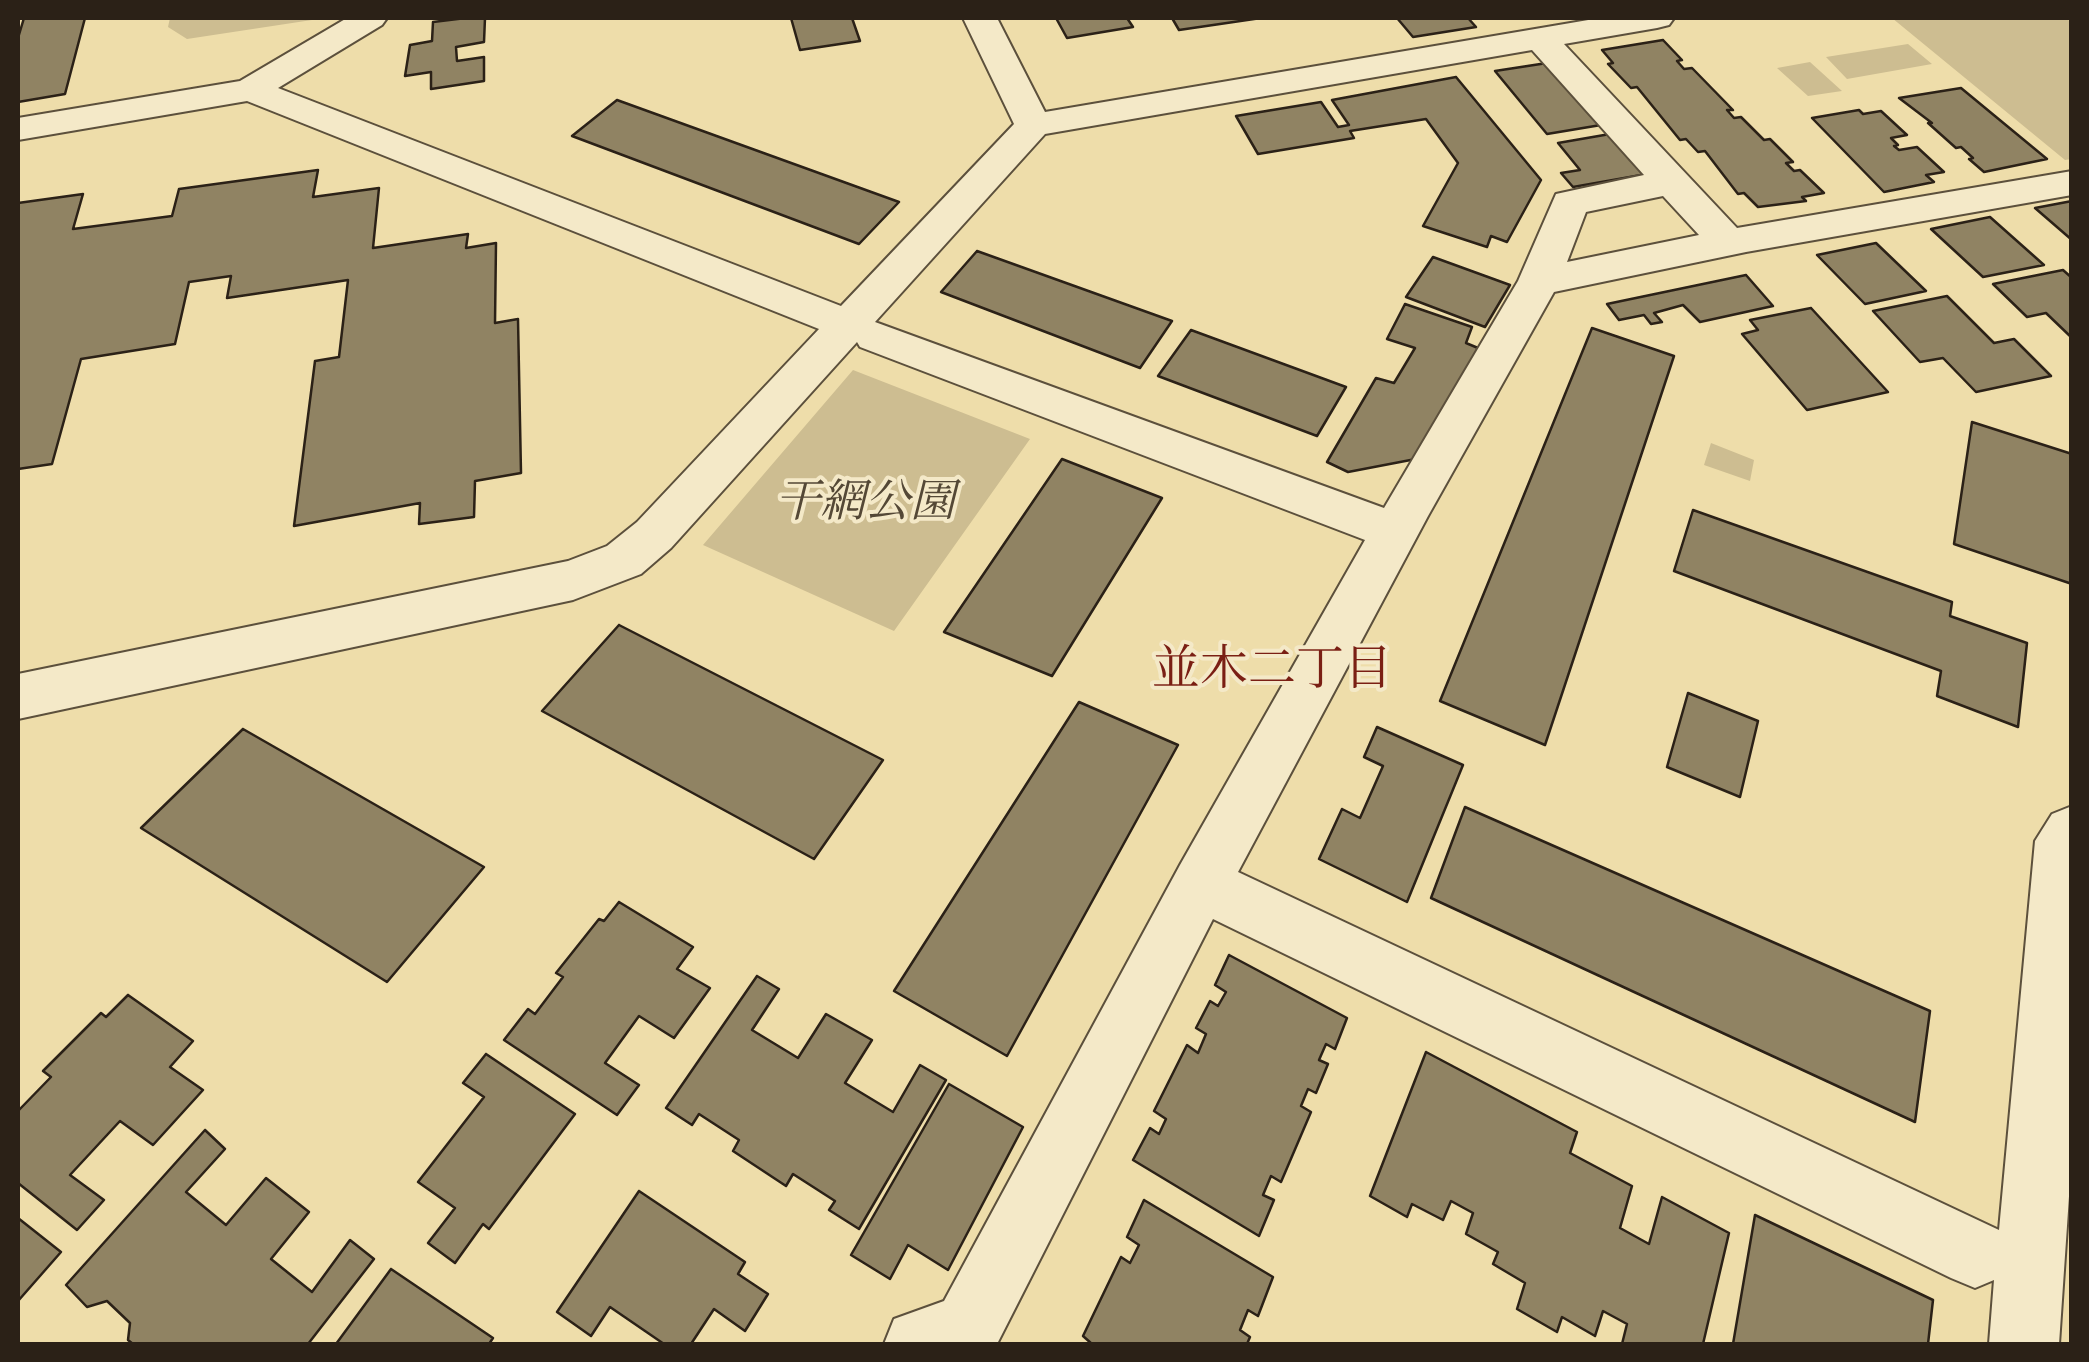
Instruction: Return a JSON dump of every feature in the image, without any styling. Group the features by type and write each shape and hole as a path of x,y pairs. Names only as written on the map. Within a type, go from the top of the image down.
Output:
{"street":[{"path":"18,129 250,90 370,18"},
{"path":"980,18 1033,124"},
{"path":"18,697 572,580 624,560 654,535 1033,124 1658,18"},
{"path":"1532,31 1727,242"},
{"path":"250,90 828,318"},
{"path":"949,1340 1395,532 1539,281 1570,203 1671,182"},
{"path":"1539,281 1727,242 2072,183"},
{"path":"875,336 1395,532"},
{"path":"2024,1344 2058,884 2063,841 2072,832"},
{"path":"1201,884 1976,1254"}],"green space":[{"path":"170,18 325,18 187,39 168,27"},
{"path":"1892,18 2067,18 2072,25 2071,159 2065,160"},
{"path":"1908,44 1932,64 1847,79 1826,57"},
{"path":"1810,62 1842,91 1808,96 1777,68"},
{"name":"干網公園","path":"853,370 1030,439 894,631 703,545"},
{"path":"1711,443 1754,460 1750,481 1704,465"}],"building":[{"path":"24,18 85,18 65,94 18,102 18,38"},
{"path":"485,18 484,42 456,47 457,61 484,57 484,81 431,89 431,72 405,76 410,45 432,41 433,22"},
{"path":"791,18 852,18 860,41 800,50"},
{"path":"1056,18 1127,18 1133,27 1067,38"},
{"path":"1172,18 1261,18 1179,30"},
{"path":"1397,18 1468,18 1476,27 1413,37"},
{"path":"1663,40 1682,60 1677,61 1684,69 1692,68 1733,110 1727,110 1734,118 1741,117 1764,140 1770,139 1793,162 1786,163 1794,171 1800,170 1824,193 1802,197 1806,201 1758,207 1744,193 1738,194 1705,151 1698,152 1686,139 1680,140 1637,87 1631,88 1608,64 1613,63 1602,50"},
{"path":"1547,63 1601,125 1547,134 1495,71"},
{"path":"1456,77 1541,180 1507,242 1491,236 1487,247 1423,226 1458,163 1426,119 1350,131 1354,138 1258,154 1236,116 1321,102 1338,127 1349,125 1332,100"},
{"path":"1961,88 2047,159 1984,172 1961,147 1956,148 1899,98"},
{"path":"617,100 899,202 859,244 572,136"},
{"path":"1859,110 1863,114 1881,111 1907,135 1891,138 1898,145 1894,146 1899,150 1917,147 1944,172 1926,175 1934,182 1884,192 1812,118"},
{"path":"1610,134 1647,174 1573,187 1561,173 1580,170 1558,143"},
{"path":"318,170 313,197 379,188 373,248 468,234 466,248 496,243 495,323 518,319 521,473 475,481 474,517 419,524 420,503 294,526 315,361 339,357 348,280 227,298 231,276 189,282 175,344 81,359 52,464 18,469 18,203 83,194 73,229 172,216 179,189"},
{"path":"2072,201 2072,240 2035,208"},
{"path":"1990,217 2044,265 1983,277 1931,229"},
{"path":"1876,243 1926,291 1865,304 1817,255"},
{"path":"977,251 1172,321 1140,368 941,292"},
{"path":"1433,257 1510,285 1485,327 1406,297"},
{"path":"2063,270 2072,278 2072,338 2046,313 2027,317 1993,284"},
{"path":"1746,275 1773,306 1700,322 1683,305 1654,313 1662,322 1651,324 1644,315 1619,320 1607,304"},
{"path":"1947,296 1994,343 2014,339 2051,376 1976,392 1943,358 1920,362 1873,311"},
{"path":"1405,304 1472,327 1466,343 1478,348 1421,458 1348,472 1327,462 1376,378 1394,383 1415,348 1387,339"},
{"path":"1811,308 1888,392 1807,410 1742,334 1758,330 1750,320"},
{"path":"1592,328 1674,356 1545,745 1440,701"},
{"path":"1191,330 1346,387 1317,436 1158,376"},
{"path":"1972,422 2072,454 2072,584 1954,544"},
{"path":"1062,459 1162,498 1052,676 944,632"},
{"path":"1693,510 1952,602 1950,616 2027,643 2018,727 1937,696 1941,671 1674,571"},
{"path":"619,625 883,760 814,859 542,711"},
{"path":"1688,693 1758,721 1740,797 1667,767"},
{"path":"1079,702 1178,745 1007,1056 894,991"},
{"path":"1377,727 1463,765 1407,902 1319,859 1342,809 1360,818 1383,766 1364,757"},
{"path":"243,729 484,867 387,982 141,828"},
{"path":"1465,807 1930,1011 1915,1122 1431,898"},
{"path":"619,902 693,947 677,969 710,988 674,1038 639,1016 605,1063 639,1085 617,1115 504,1040 528,1009 535,1014 563,977 556,973 599,919 604,921"},
{"path":"1229,955 1347,1018 1335,1049 1326,1044 1319,1060 1328,1064 1316,1093 1308,1089 1301,1106 1311,1112 1281,1182 1271,1176 1263,1195 1274,1200 1259,1236 1133,1160 1150,1128 1159,1134 1166,1119 1154,1111 1187,1045 1198,1053 1206,1034 1196,1028 1210,1001 1218,1006 1226,992 1215,985"},
{"path":"757,976 779,989 752,1030 798,1058 826,1014 872,1040 845,1083 893,1112 920,1065 946,1080 859,1229 829,1210 835,1201 793,1174 786,1186 733,1151 739,1140 699,1114 692,1125 666,1108"},
{"path":"128,995 193,1041 170,1067 203,1090 153,1145 120,1121 70,1175 104,1200 77,1230 18,1183 18,1111 51,1077 43,1071 101,1013 106,1017"},
{"path":"1426,1052 1577,1132 1570,1153 1632,1186 1620,1228 1649,1244 1662,1197 1729,1233 1703,1344 1622,1344 1627,1324 1603,1311 1595,1336 1562,1317 1557,1332 1517,1309 1525,1283 1493,1264 1498,1252 1466,1234 1473,1213 1451,1201 1443,1220 1412,1204 1407,1217 1370,1196"},
{"path":"486,1054 575,1114 489,1229 483,1224 455,1263 428,1243 455,1208 418,1182 484,1097 463,1083"},
{"path":"949,1084 1023,1127 948,1270 908,1245 890,1279 851,1255"},
{"path":"205,1130 225,1149 186,1192 226,1225 266,1178 309,1212 271,1259 312,1292 350,1240 374,1259 308,1344 133,1344 128,1340 130,1323 107,1301 87,1307 66,1285"},
{"path":"639,1191 745,1262 738,1274 768,1294 745,1331 714,1309 691,1344 664,1344 610,1307 591,1336 557,1312"},
{"path":"1144,1200 1273,1277 1258,1316 1248,1310 1240,1330 1250,1337 1247,1344 1092,1344 1083,1336 1121,1257 1130,1263 1139,1245 1127,1237"},
{"path":"1755,1215 1933,1300 1928,1344 1733,1344"},
{"path":"18,1218 61,1252 18,1301"},
{"path":"391,1269 493,1338 489,1344 336,1344"}],"district":[{"name":"並木二丁目","path":"1272,671"}]}
